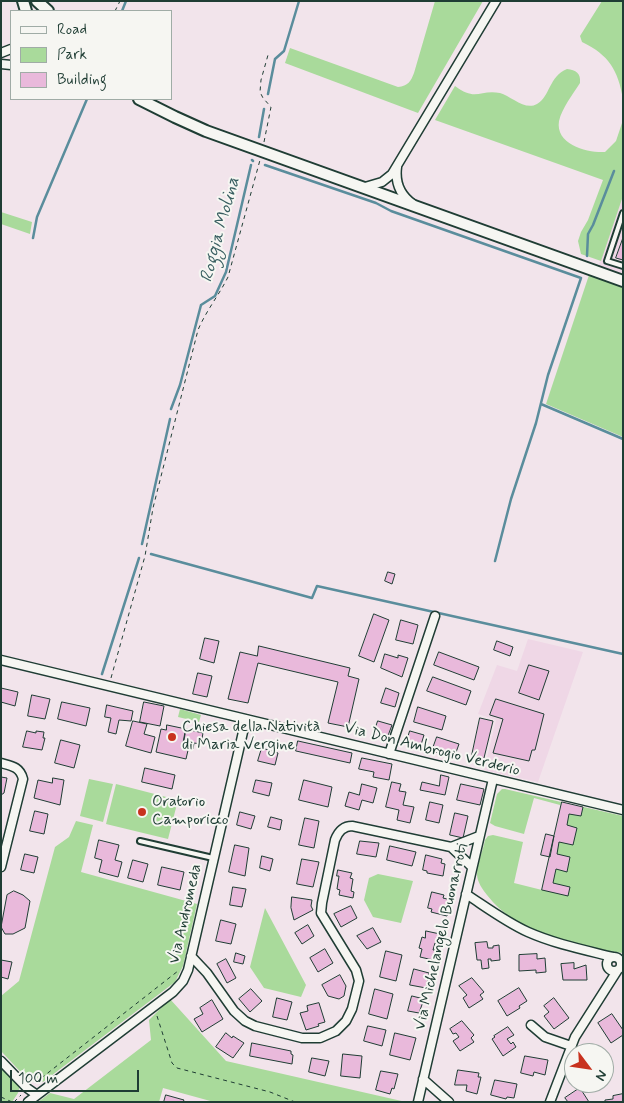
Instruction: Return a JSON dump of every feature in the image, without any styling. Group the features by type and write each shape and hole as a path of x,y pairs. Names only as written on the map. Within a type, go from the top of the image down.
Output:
{"main road":[{"path":"37,1 47,10"},
{"path":"141,100 188,123 623,281"}],"street":[{"path":"365,187 382,182 398,166 496,1"},
{"path":"398,166 396,173 399,187 408,200 415,205"},
{"path":"389,754 435,616"},
{"name":"Via Don Ambrogio Verderio","path":"1,660 623,810"},
{"name":"Via Andromeda","path":"28,1102 173,992 183,981 188,972 246,719"},
{"path":"233,736 241,738"},
{"path":"1,763 16,768 21,772 23,779 1,867"},
{"name":"Via Michelangelo Buonarroti","path":"418,1102 493,779"},
{"path":"191,956 234,1011 248,1023 306,1039 323,1037 340,1028 348,1019 358,985 356,970 321,913 335,840 338,834 344,828 350,826 451,847 472,867"},
{"path":"451,847 479,836"},
{"path":"466,894 500,917 528,932 590,952 616,964 602,995 579,1030 573,1043"},
{"path":"531,1025 537,1032 564,1043"},
{"path":"1,1061 27,1088 38,1095"},
{"path":"549,1101 564,1065"},
{"path":"423,1079 449,1102"}],"lane":[{"path":"623,213 607,261 623,266"},
{"path":"140,841 213,858"}],"path":[{"path":"109,686 144,556 153,508 198,330 203,317 220,295 228,277 263,150 271,107 263,98 260,85 268,55"},
{"path":"1,1097 13,1102 27,1088 178,971 184,971 177,976"},
{"path":"154,1006 172,1060 177,1068 270,1092 295,1102"}],"shaded area":[{"path":"623,196 623,276 598,267"},
{"path":"528,639 583,652 538,782 484,770 496,720 478,714 497,665 517,671"}],"green space":[{"path":"435,1 483,1 418,113 285,63 290,48 398,87 404,86 410,81 414,73"},
{"path":"602,1 623,1 623,99 611,64 599,52 582,42 580,36"},
{"path":"567,69 577,73 580,77 580,83 560,116 559,129 567,142 582,149 605,152 616,141 623,120 623,196 601,261 581,254 578,241 603,180 435,120 455,86 462,91 473,94 500,93 523,104 532,106 545,97 553,81 561,72"},
{"path":"1,212 32,222 30,234 1,224"},
{"path":"589,275 623,287 623,437 546,404"},
{"path":"180,709 201,715 199,722 178,717"},
{"name":"Oratorio Camporicco","path":"89,779 113,784 103,822 80,816"},
{"name":"Oratorio Camporicco","path":"116,784 178,800 168,839 106,824"},
{"path":"502,789 561,802 560,805 534,798 524,834 490,823 497,794"},
{"path":"562,802 623,816 623,953 567,943 531,929 500,909 479,883 477,870 485,840 488,836 493,835 523,842 514,883 542,890"},
{"path":"76,821 93,825 81,872 197,904 183,966 175,982 43,1082 29,1081 1,1051 1,996 19,981 55,847 69,837"},
{"path":"378,874 413,881 401,923 373,917 364,900 369,878"},
{"path":"265,908 306,985 301,997 264,988 250,967"},
{"path":"170,999 226,1061 406,1102 214,1102 163,1088 159,1102 38,1102 50,1093 74,1099 151,1040 149,1020"},
{"path":"1,1066 20,1086 12,1102 1,1102"}],"building":[{"path":"623,238 623,260 616,258"},
{"path":"388,572 395,574 392,584 385,581"},
{"path":"374,614 389,620 374,662 359,656"},
{"path":"401,620 418,625 413,644 396,640"},
{"path":"205,638 219,641 214,663 200,659"},
{"path":"497,641 513,647 510,656 494,650"},
{"path":"259,646 350,668 348,676 359,679 348,727 328,723 338,682 258,663 248,703 228,699 240,652 257,656"},
{"path":"439,652 479,667 474,680 434,665"},
{"path":"385,654 398,658 398,655 408,658 402,677 381,668"},
{"path":"529,665 549,671 539,700 519,693"},
{"path":"198,673 212,676 207,697 193,694"},
{"path":"433,677 471,691 466,705 427,691"},
{"path":"1,688 18,692 15,706 1,702"},
{"path":"386,688 399,693 395,707 381,703"},
{"path":"32,695 50,699 45,719 28,716"},
{"path":"496,699 544,714 535,750 532,750 529,761 493,753 503,719 490,715"},
{"path":"62,702 90,708 86,726 58,719"},
{"path":"144,702 164,706 160,726 140,722"},
{"path":"107,705 133,711 131,721 119,720 116,734 108,732 111,718 105,717"},
{"path":"418,707 446,716 442,730 414,722"},
{"path":"480,718 493,721 483,762 471,760"},
{"path":"133,721 147,724 144,734 155,737 151,753 126,746"},
{"path":"378,721 392,725 386,741 373,736"},
{"name":"Chiesa della Natività di Maria Vergine","path":"167,725 186,729 183,745 189,746 186,759 156,752 161,729 166,730"},
{"path":"186,729 203,733 201,744 194,743 193,749 183,745"},
{"path":"27,731 44,732 43,738 45,738 42,750 23,747"},
{"path":"410,731 424,735 420,748 406,744"},
{"path":"437,737 459,744 454,758 432,751"},
{"path":"61,740 80,745 74,768 55,763"},
{"path":"298,741 352,753 350,763 296,751"},
{"path":"262,748 278,753 275,765 258,761"},
{"path":"362,758 392,764 389,780 373,777 374,772 359,769"},
{"path":"145,768 175,775 172,789 142,782"},
{"path":"441,775 449,777 445,795 420,790 422,782 439,786"},
{"path":"1,777 7,778 4,793 1,795"},
{"path":"53,778 64,780 60,805 34,798 38,780 52,783"},
{"path":"256,780 272,783 269,796 253,792"},
{"path":"304,780 332,787 328,807 299,800"},
{"path":"392,782 401,784 399,791 406,792 403,805 414,807 410,823 397,820 399,810 386,807"},
{"path":"362,784 377,788 373,803 362,800 359,810 345,806 349,792 359,795"},
{"path":"461,784 484,789 480,805 457,800"},
{"path":"430,802 443,805 439,823 426,820"},
{"path":"562,802 583,807 581,816 569,814 567,825 577,828 573,845 559,842 557,854 570,857 567,872 556,869 553,883 570,887 568,896 542,890"},
{"path":"35,811 48,814 44,834 30,831"},
{"path":"240,812 255,816 251,829 237,825"},
{"path":"455,813 468,816 463,838 450,835"},
{"path":"271,817 282,820 280,830 268,827"},
{"path":"305,818 319,821 314,848 299,845"},
{"path":"546,834 554,836 550,857 541,855"},
{"path":"99,840 119,845 115,860 122,862 118,877 99,872 102,860 95,858"},
{"path":"360,841 379,843 376,857 357,854"},
{"path":"235,845 249,848 245,876 229,872"},
{"path":"390,846 416,852 412,866 387,860"},
{"path":"25,854 38,857 34,873 21,870"},
{"path":"426,855 442,859 441,863 445,864 443,876 427,873 427,871 423,870"},
{"path":"262,856 273,859 270,871 260,868"},
{"path":"302,859 319,862 313,887 297,884"},
{"path":"133,860 148,864 143,882 128,878"},
{"path":"162,867 184,872 180,890 158,885"},
{"path":"338,870 352,873 350,878 353,879 351,891 354,892 353,898 339,895 340,890 337,889"},
{"path":"233,887 246,889 242,907 230,905"},
{"path":"14,891 30,901 25,928 13,934 5,934 1,927 7,895"},
{"path":"432,892 444,895 443,898 451,900 447,916 431,912 432,909 428,908"},
{"path":"292,897 312,900 311,906 313,910 294,920 291,908"},
{"path":"351,906 357,918 341,927 334,914"},
{"path":"221,920 236,924 231,944 216,941"},
{"path":"308,925 314,936 302,944 295,933"},
{"path":"373,928 381,942 367,949 357,936"},
{"path":"426,931 440,934 438,943 435,943 433,950 436,950 433,960 420,957 422,949 419,948 422,937 425,938"},
{"path":"487,942 488,948 499,945 500,960 491,961 491,959 488,959 489,968 482,969 481,960 477,960 475,943"},
{"path":"325,949 333,963 318,972 310,958"},
{"path":"386,951 402,955 396,981 380,977"},
{"path":"236,953 245,956 243,964 234,962"},
{"path":"537,954 537,959 545,958 546,972 536,973 536,970 519,971 519,955"},
{"path":"226,959 236,978 227,983 217,964"},
{"path":"1,960 12,962 8,979 1,977"},
{"path":"574,963 574,969 586,965 587,980 563,980 561,964"},
{"path":"414,969 429,973 426,988 410,985"},
{"path":"340,975 346,986 344,996 339,999 328,996 322,985"},
{"path":"472,978 484,992 480,995 483,999 469,1008 463,998 467,995 459,986"},
{"path":"519,988 527,1001 507,1016 498,1001"},
{"path":"251,989 262,1001 250,1012 239,999"},
{"path":"375,989 393,994 387,1019 369,1014"},
{"path":"412,996 424,999 419,1013 408,1011"},
{"path":"277,998 292,1002 287,1020 273,1017"},
{"path":"554,998 569,1018 554,1029 544,1016 549,1012 544,1006"},
{"path":"212,1000 223,1019 202,1032 194,1019 203,1014 200,1008"},
{"path":"319,1003 325,1022 306,1030 300,1013 308,1011 307,1006"},
{"path":"612,1014 623,1030 623,1035 611,1043 598,1023"},
{"path":"462,1021 474,1035 471,1038 474,1042 460,1051 453,1041 459,1037 456,1033 453,1034 450,1029"},
{"path":"368,1026 386,1030 382,1046 364,1041"},
{"path":"508,1027 514,1035 507,1039 511,1044 513,1042 516,1047 503,1056 492,1039"},
{"path":"226,1033 244,1043 233,1058 216,1047"},
{"path":"395,1033 416,1038 410,1060 390,1055"},
{"path":"252,1043 291,1051 293,1055 292,1064 250,1056"},
{"path":"343,1054 362,1056 360,1078 341,1076"},
{"path":"525,1056 548,1060 545,1075 534,1072 533,1076 521,1073"},
{"path":"312,1058 329,1061 325,1076 309,1072"},
{"path":"458,1070 479,1073 478,1077 481,1077 477,1094 466,1091 467,1085 455,1085"},
{"path":"381,1071 398,1074 394,1089 392,1088 390,1094 376,1090"},
{"path":"495,1080 517,1084 514,1098 507,1097 506,1099 491,1095"},
{"path":"572,1093 583,1093 589,1102 568,1102 565,1098"},
{"path":"623,1094 623,1102 605,1102 605,1100 613,1099 613,1096"},
{"path":"166,1095 184,1100 183,1102 164,1102"}],"waterway":[{"path":"122,10 126,1"},
{"name":"Roggia Molina","path":"268,94 275,59 284,51 299,1"},
{"path":"33,238 37,217 87,100"},
{"name":"Roggia Molina","path":"259,137 264,109"},
{"name":"Roggia Molina","path":"171,409 180,385 201,305 215,296 226,272 251,165"},
{"path":"265,165 376,203 391,211 581,278 548,375 536,423 511,499 495,561"},
{"path":"587,256 588,234 614,171"},
{"path":"541,404 623,439"},
{"name":"Roggia Molina","path":"142,544 170,419"},
{"path":"151,554 312,598 317,586 623,654"},
{"name":"Roggia Molina","path":"102,674 139,558"}],"place":[{"name":"Chiesa della Natività di Maria Vergine","path":"172,737"},
{"name":"Oratorio Camporicco","path":"142,812"}]}
